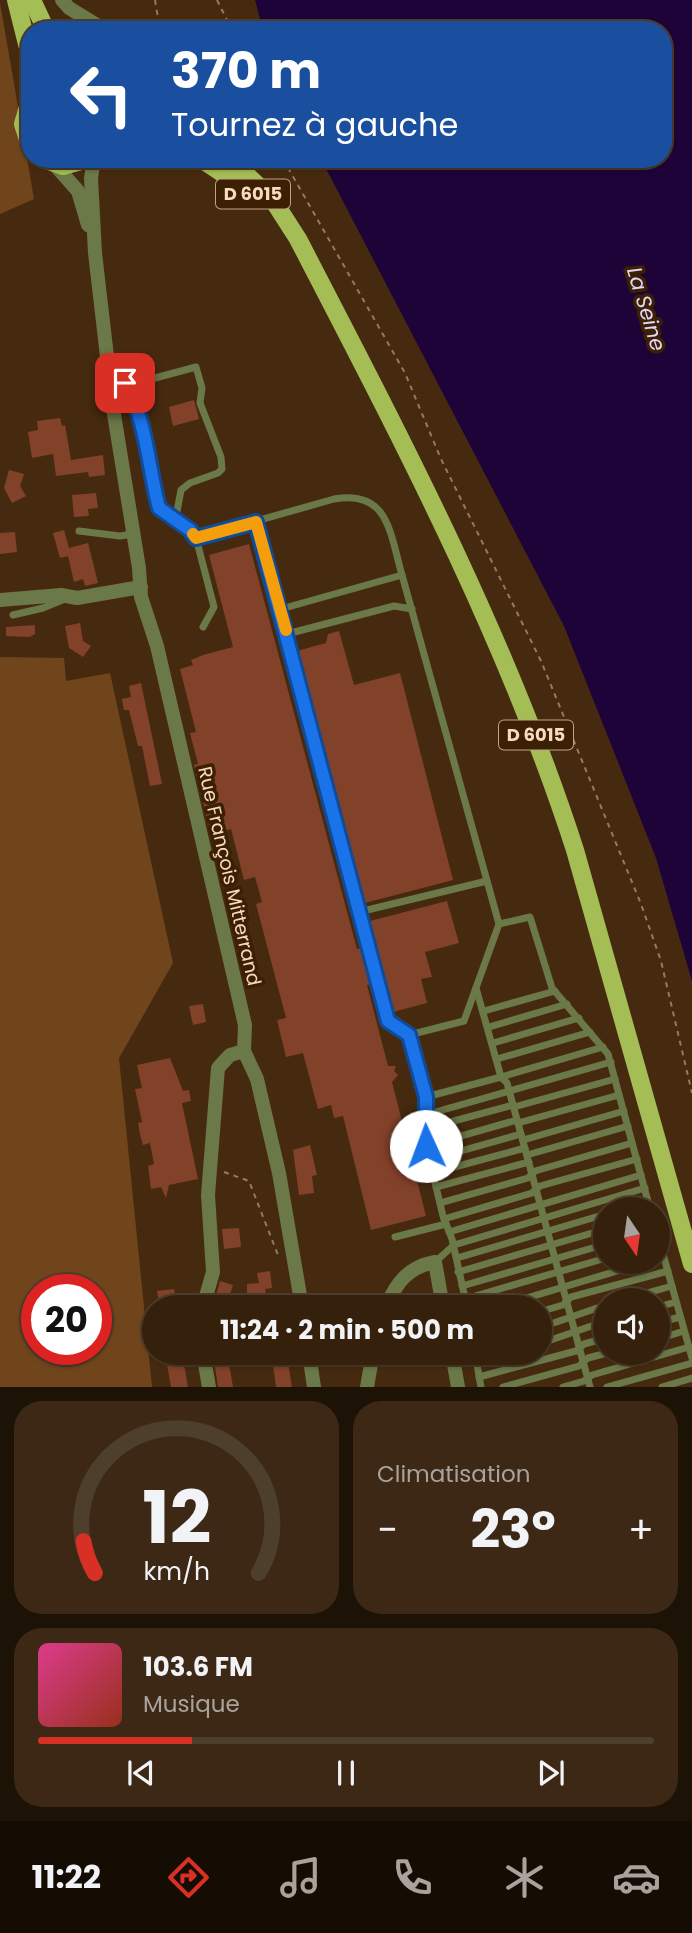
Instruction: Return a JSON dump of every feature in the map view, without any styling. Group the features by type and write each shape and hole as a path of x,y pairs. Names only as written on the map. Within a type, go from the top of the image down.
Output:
{"main road":[{"path":"16,0 21,21"},
{"path":"32,0 42,21"},
{"name":"D 6015","path":"215,168 244,186 298,239"},
{"name":"D 6015","path":"239,168 273,200 298,239 456,550 527,712 575,850 692,1264"}],"street":[{"path":"62,0 69,8 90,21"},
{"path":"54,168 78,191 95,253"},
{"path":"93,168 95,253"},
{"name":"Rue François Mitterrand","path":"95,253 141,587 245,1025 244,1051 257,1079 279,1173 300,1295"},
{"path":"0,600 70,597 141,587"},
{"path":"206,1295 213,1272 208,1195 218,1068 230,1055 244,1051"},
{"path":"393,1295 404,1277 420,1265 435,1262 441,1295"},
{"path":"206,1365 209,1387"},
{"path":"311,1365 314,1387"},
{"path":"367,1387 371,1365"},
{"path":"454,1365 458,1387"}],"lane":[{"path":"155,378 196,367 202,388 200,403 222,463 218,473 190,483 181,490 175,522"},
{"path":"109,369 125,383 135,400 159,508 175,522 190,530 196,538 214,607 203,627"},
{"path":"196,538 352,495 365,498 382,512 412,609 499,924 464,1021 409,1035"},
{"path":"256,522 388,1021 409,1035 426,1097 426,1146 440,1203 454,1244 464,1295"},
{"path":"79,531 120,536 133,534"},
{"path":"281,609 402,575"},
{"path":"13,615 43,608 70,597"},
{"path":"287,634 394,606 412,609"},
{"path":"359,912 487,881"},
{"path":"499,924 530,917 555,991 603,1046 611,1062 647,1197"},
{"path":"475,988 489,1027 501,1077 509,1091 518,1122 589,1383"},
{"path":"484,1010 555,991"},
{"path":"489,1027 567,1004"},
{"path":"493,1043 579,1018"},
{"path":"498,1059 590,1032"},
{"path":"426,1097 603,1046"},
{"path":"425,1115 611,1062"},
{"path":"424,1129 615,1079"},
{"path":"426,1146 619,1095"},
{"path":"436,1187 525,1148 624,1111"},
{"path":"432,1173 525,1148 628,1126"},
{"path":"440,1203 528,1178 532,1174 632,1143"},
{"path":"429,1160 525,1148"},
{"path":"447,1225 536,1190 540,1186 637,1159"},
{"path":"395,1237 540,1205 641,1175"},
{"path":"435,1262 454,1244 645,1188"},
{"path":"457,1258 593,1218"},
{"path":"458,1272 593,1233"},
{"path":"462,1286 593,1248"},
{"path":"490,1295 593,1262"},
{"path":"536,1295 607,1274"},
{"path":"552,1307 567,1302 571,1297 657,1274"},
{"path":"607,1387 692,1361 669,1274"},
{"path":"665,1288 672,1286"},
{"path":"670,1303 676,1301"},
{"path":"552,1324 593,1309"},
{"path":"670,1320 680,1317"},
{"path":"552,1340 593,1326"},
{"path":"670,1335 684,1331"},
{"path":"479,1377 593,1343"},
{"path":"563,1387 589,1383 689,1347"},
{"path":"503,1387 593,1358"},
{"path":"477,1365 481,1387"},
{"path":"662,1387 692,1378"}],"path":[{"path":"155,0 158,21"},
{"path":"217,0 228,21"},
{"path":"288,168 405,373 451,479 541,661 641,904 661,961 692,1093"},
{"path":"210,1167 249,1181 275,1250 283,1263"}],"shaded area":[{"path":"0,3 21,124 21,168 29,168 34,199 0,214"},
{"path":"0,657 64,658 66,681 110,673 173,963 119,1058 143,1295 142,1365 150,1365 152,1387 0,1387"}],"water":[{"name":"La Seine","path":"255,0 692,0 692,981 656,858 564,626 326,168 672,168 672,21 261,21"}],"building":[{"path":"194,400 199,419 173,426 169,407"},
{"path":"60,418 62,426 65,425 71,460 103,455 105,475 89,477 88,472 56,476 53,454 32,458 28,432 38,430 37,421"},
{"path":"9,470 24,474 20,486 26,496 12,503 4,488"},
{"path":"96,493 98,508 88,509 89,516 74,517 72,495"},
{"path":"64,530 69,548 88,543 98,583 85,586 83,579 74,582 68,556 60,558 53,533"},
{"path":"15,532 17,552 0,554 0,533"},
{"path":"249,544 357,949 362,948 372,984 367,985 388,1066 396,1066 394,1071 398,1075 392,1082 426,1216 371,1230 343,1116 334,1118 331,1105 318,1109 303,1053 286,1057 277,1020 286,1018 256,904 262,902 255,877 244,880 231,829 211,834 194,765 198,764 190,733 196,732 180,669 193,665 191,660 203,655 233,647 209,555"},
{"path":"80,623 83,641 91,646 83,657 69,648 65,626"},
{"path":"35,625 35,634 30,637 6,636 6,627"},
{"path":"339,631 354,685 400,673 453,880 365,903 297,651 326,643 328,634"},
{"path":"141,683 162,784 150,786 142,746 138,746 129,710 124,710 122,699 131,697 129,686"},
{"path":"447,901 459,943 425,952 432,977 421,979 427,1003 393,1012 370,921"},
{"path":"203,1004 206,1022 193,1025 189,1006"},
{"path":"170,1058 183,1091 189,1090 191,1101 182,1103 198,1179 169,1185 166,1198 161,1187 151,1189 148,1166 154,1164 150,1143 143,1145 140,1134 138,1123 142,1122 135,1089 142,1088 137,1065"},
{"path":"310,1145 317,1175 312,1176 314,1193 299,1195 293,1150"},
{"path":"239,1228 241,1247 224,1249 222,1229"},
{"path":"270,1271 272,1288 265,1289 266,1295 247,1295 247,1284 259,1283 257,1273"},
{"path":"220,1281 233,1285 230,1295 216,1295"},
{"path":"174,1289 175,1295 158,1295 157,1291"},
{"path":"167,1365 184,1365 188,1387 171,1387"},
{"path":"215,1365 229,1365 233,1387 218,1387"},
{"path":"273,1365 288,1365 292,1387 276,1387"}],"slow traffic":[{"path":"193,534 196,538 256,522 286,630"}],"route":[{"path":"125,383 135,400 142,423 159,508 175,522 190,530 196,538 256,522 388,1021 409,1035 426,1097 426,1146"}]}
